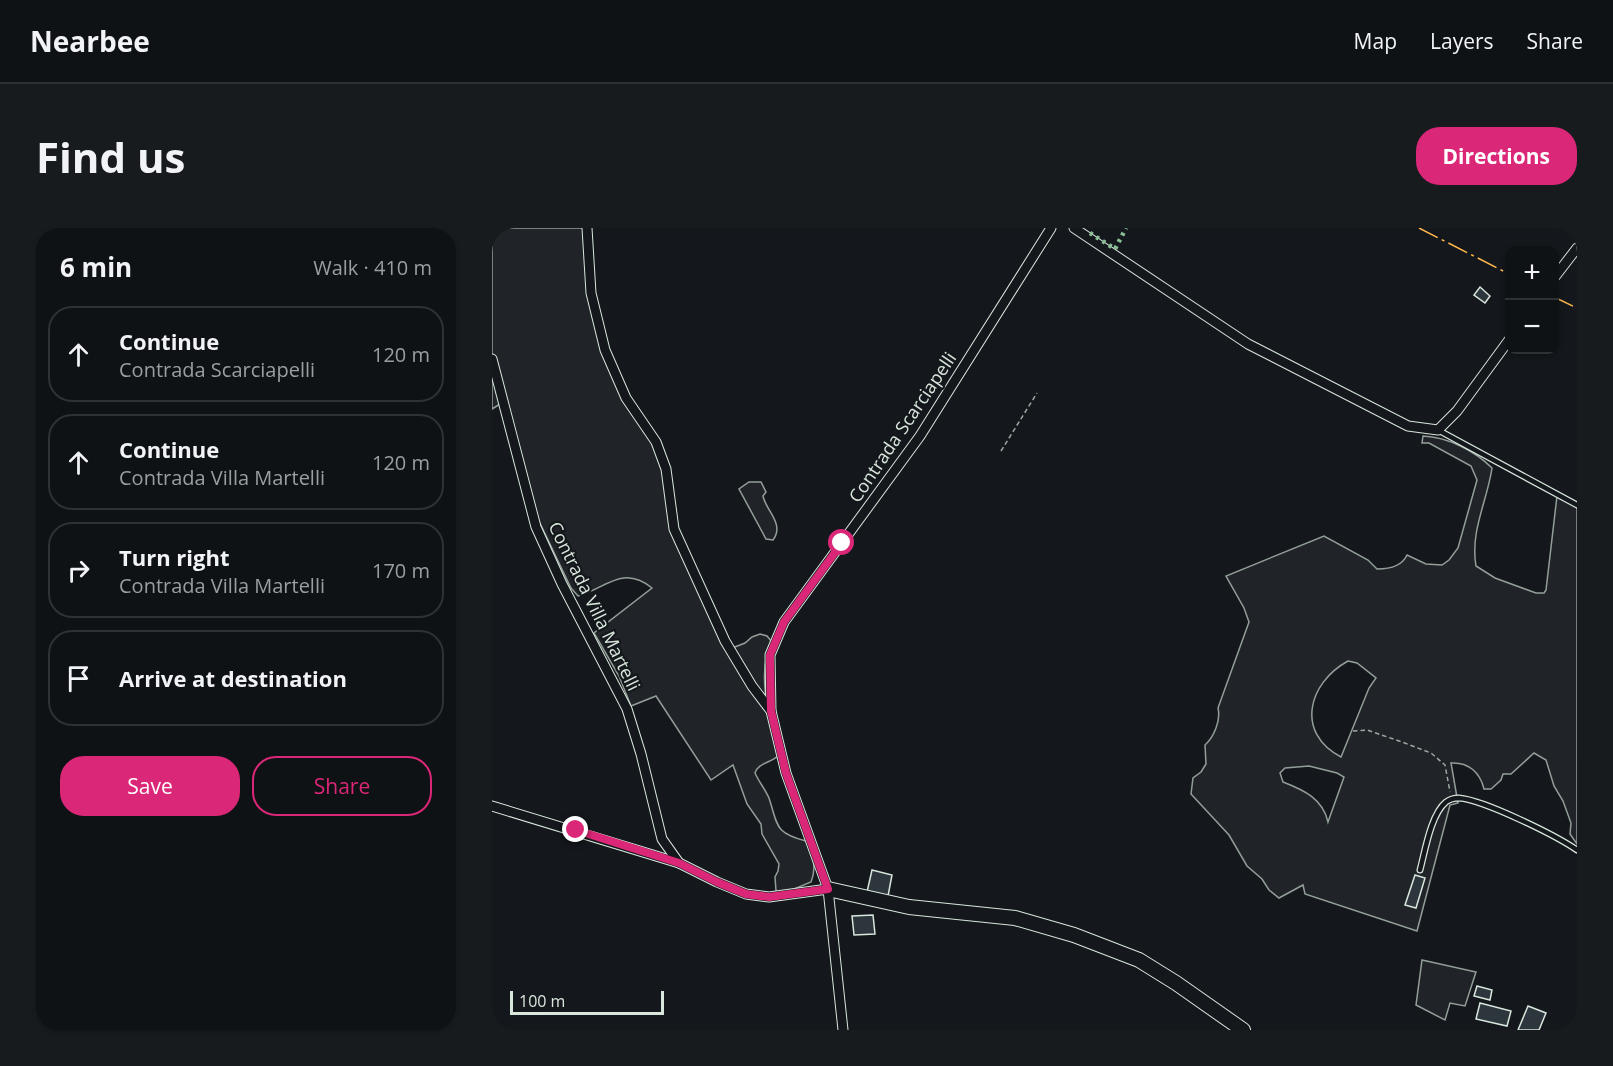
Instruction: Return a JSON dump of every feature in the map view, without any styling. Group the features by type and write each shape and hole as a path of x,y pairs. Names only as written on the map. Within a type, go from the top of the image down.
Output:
{"street":[{"path":"587,228 591,293 605,350 626,398 656,442 666,469 674,529 693,573 725,641 752,686 771,711 786,773 828,889 843,1030"},
{"name":"Contrada Scarciapelli","path":"771,711 770,655 784,622 920,436 1051,228"},
{"path":"1074,228 1248,344 1408,426 1438,430 1457,411 1505,345"},
{"path":"1559,272 1577,248"},
{"name":"Contrada Villa Martelli","path":"492,359 536,527 562,584 627,709 641,754 662,839 679,863"},
{"name":"Contrada Villa Martelli","path":"492,806 613,841 679,863 746,894 769,897 828,889"},
{"path":"828,889 909,906 1015,918 1074,935 1139,960 1243,1030"}],"lane":[{"path":"1438,430 1577,505"},
{"path":"1420,870 1433,822 1441,807 1457,797 1475,801 1567,843 1577,850"}],"path":[{"path":"1001,451 1037,393"},
{"path":"1353,731 1367,730 1431,753 1440,759 1447,770 1451,799"}],"shaded area":[{"path":"492,228 584,228 598,331 664,472 671,531 727,650 760,634 767,636 772,642 767,654 765,683 778,756 761,765 755,773 769,798 779,827 788,835 806,841 813,861 814,871 811,882 787,892 776,891 775,877 779,864 762,834 761,824 747,804 733,765 711,780 656,696 631,706 619,676 594,633 652,588 641,581 623,578 578,596 571,588 537,517 505,401 492,409"},
{"path":"1423,436 1451,442 1478,456 1492,468 1477,529 1475,553 1476,566 1495,578 1536,593 1544,593 1557,496 1577,506 1577,844 1570,834 1571,823 1563,801 1554,786 1546,760 1534,753 1511,774 1503,774 1501,780 1491,789 1484,789 1480,778 1468,766 1451,763 1458,803 1450,805 1417,931 1305,894 1303,885 1279,898 1247,866 1229,835 1191,794 1193,778 1206,764 1205,745 1216,728 1218,708 1249,622 1226,576 1324,536 1368,560 1377,569 1395,566 1407,555 1426,564 1442,565 1458,548 1477,480 1471,466 1429,443 1422,443","holes":["1348,661 1357,663 1376,678 1369,688 1341,757 1326,747 1317,735 1312,722 1312,708 1316,695 1324,682 1334,670","1309,766 1344,777 1328,822 1317,801 1298,788 1283,782 1280,773 1285,768"]},
{"path":"749,482 761,482 766,492 763,496 777,528 773,540 766,539 739,489"},
{"path":"1422,960 1476,972 1465,1006 1450,1003 1445,1020 1416,1005"}],"building":[{"path":"1480,287 1490,296 1485,303 1474,295"},
{"path":"872,870 892,875 888,896 867,892"},
{"path":"1415,875 1425,878 1416,908 1405,905"},
{"path":"873,915 875,934 854,935 852,916"},
{"path":"1477,986 1492,990 1490,1000 1474,996"},
{"path":"1480,1003 1511,1011 1507,1026 1476,1019"},
{"path":"1528,1006 1546,1013 1539,1030 1518,1030"}],"hedge":[{"path":"1090,233 1115,249 1126,228"}],"power":[{"path":"1419,228 1505,272"},
{"path":"1559,299 1577,308"}],"route":[{"path":"576,830 679,863 746,894 769,897 828,889 786,773 771,711 770,655 784,622 842,543"}]}
